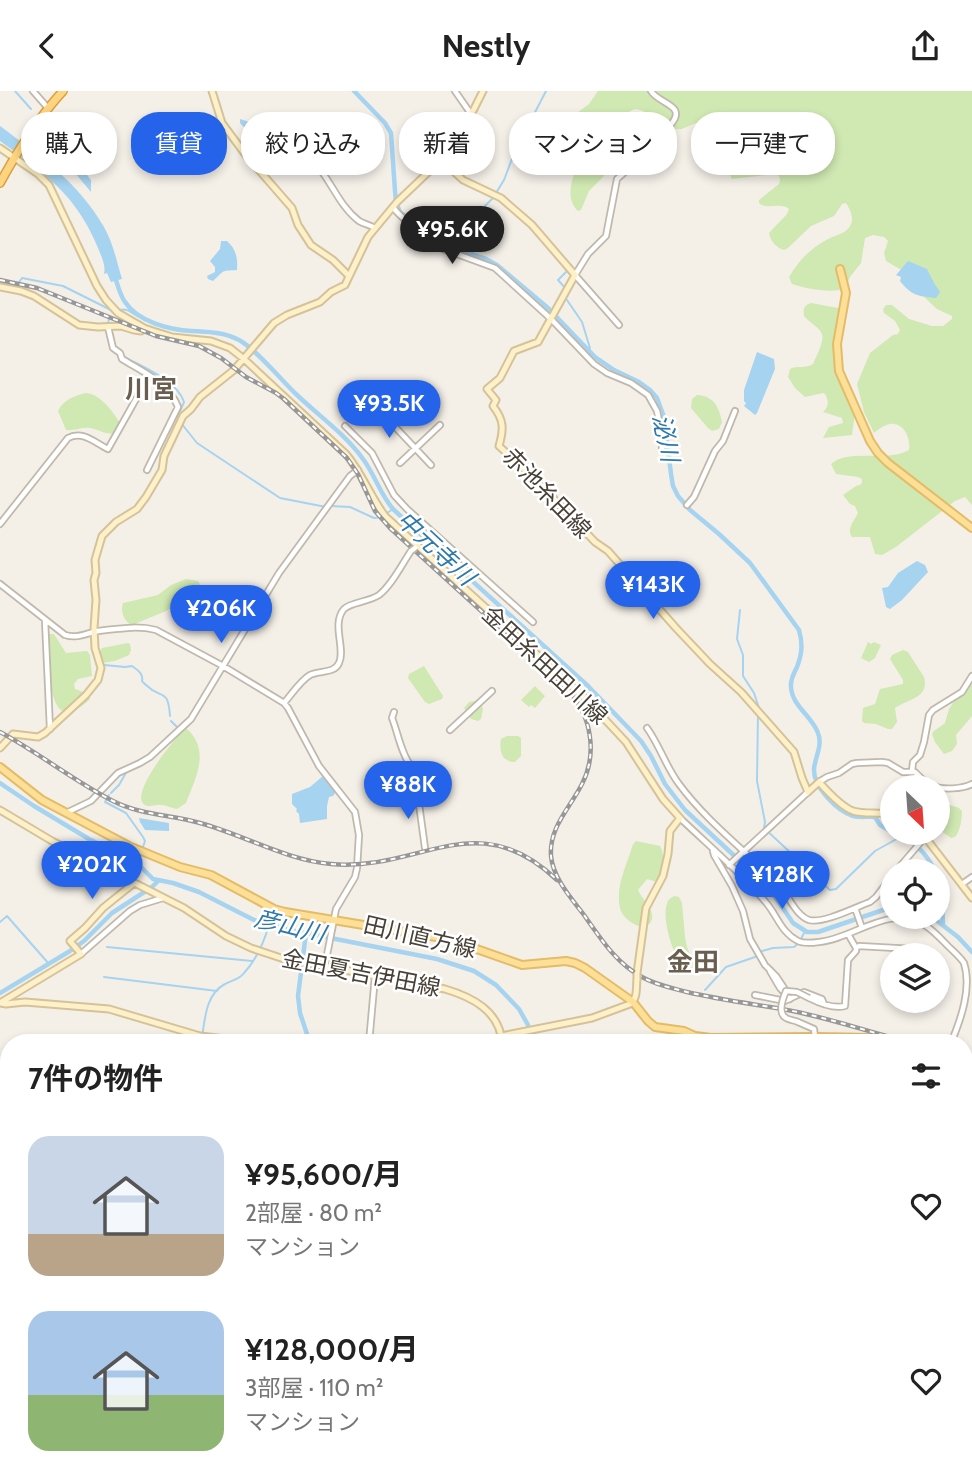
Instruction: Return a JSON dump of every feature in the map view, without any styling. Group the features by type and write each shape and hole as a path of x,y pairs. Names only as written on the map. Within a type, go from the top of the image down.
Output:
{"highway":[{"path":"0,180 23,140 61,91"}],"main road":[{"path":"212,91 222,123 292,208 298,225 311,245 333,260 349,276"},
{"path":"472,112 483,91"},
{"name":"金田糸田田川線","path":"0,148 38,174 49,185 106,300 124,317 144,328 172,337 211,341 230,348 245,358 346,454 379,509 414,549 585,698 626,743 663,799 680,818"},
{"path":"0,748 13,734 38,737 50,729 98,680 101,668 95,648 96,600 93,580 102,536 116,522 137,509 146,497 162,470 164,456 181,419 200,397 245,358 274,323 313,305 345,285 364,244 375,228 425,175"},
{"path":"457,175 501,198 532,225 575,275"},
{"path":"840,269 845,293 837,344 838,364 870,441 888,463 972,527"},
{"name":"赤池糸田線","path":"575,275 538,342 514,351 497,381 487,389 496,400 493,406 500,415 502,434 499,446 537,481 595,542 608,551 676,628 741,692 788,744 797,758 799,772 815,786"},
{"path":"0,287 34,296 79,325 126,327 141,331 144,328"},
{"name":"田川直方線","path":"0,767 42,800 139,851 180,867 211,875 274,909 454,941 522,965 566,961 575,963 633,1002 655,1027 692,1034"},
{"path":"815,786 854,811 880,813"},
{"name":"金田夏吉伊田線","path":"0,810 52,841 184,908 254,950 297,961 325,964 445,989 481,1005 489,1013 500,1034"},
{"path":"518,1034 592,1018 633,1002 646,908 663,876 670,831 680,818"},
{"path":"932,845 972,898"},
{"path":"0,1003 80,953 69,941 103,908 136,883"},
{"path":"0,1003 24,1002 109,1010 192,1034"}],"street":[{"path":"33,91 47,107"},
{"path":"455,91 470,112"},
{"path":"619,325 575,275 588,254 606,236 617,179 626,171 644,135 652,126 664,130 676,118 675,109 654,97 651,91"},
{"path":"324,175 340,200 361,222 375,228"},
{"path":"395,204 398,215 415,227 429,242 495,268 552,316 599,368 631,383 648,395 657,411 662,450"},
{"path":"108,327 113,348 120,353 122,359 164,385 177,403 178,407 147,470"},
{"path":"0,524 72,435 80,435 108,449 149,376"},
{"path":"687,505 694,497 715,451 723,441 735,411"},
{"path":"382,413 431,465"},
{"path":"168,427 181,419"},
{"path":"400,463 440,425"},
{"path":"345,426 372,453 394,495 407,509 533,622"},
{"path":"67,813 91,801 113,777 150,757 187,724 279,573 350,476 358,470"},
{"path":"284,703 309,676 332,670 338,665 341,657 339,624 342,611 380,594 414,549"},
{"path":"0,584 69,637 134,628 150,629 223,666 284,703 319,766 353,808 357,818 359,835 355,877 338,904 325,964"},
{"path":"45,619 50,729"},
{"path":"912,771 913,762 922,749 929,715 965,689 972,676"},
{"path":"450,730 492,691"},
{"path":"394,712 393,718 404,752 411,765 417,767 420,772 412,786 419,804 425,848"},
{"path":"647,729 686,793 780,886 799,914 807,919 821,921 870,902 880,890"},
{"path":"730,864 824,778 839,773 852,764 888,763 903,772 915,772 930,786 936,787 965,787 972,784"},
{"path":"680,818 730,864 769,907 782,929 803,943 834,940 892,918 915,920 931,930 962,960 970,974 971,993 955,1034"},
{"path":"906,859 918,845"},
{"path":"713,851 743,911 752,945 786,991"},
{"path":"962,884 972,877"},
{"path":"80,953 130,911 161,896"},
{"path":"855,908 862,928"},
{"path":"848,934 856,948"},
{"path":"786,991 797,992 824,1003 845,1006 848,960 856,948 880,947"},
{"path":"768,967 790,999"},
{"path":"370,1034 375,976"},
{"path":"786,991 782,1015 814,1029 814,1034"},
{"path":"755,995 785,1001 804,992 822,999 824,1003"}],"green space":[{"path":"598,91 972,91 972,505 965,497 955,501 882,555 875,554 870,537 852,537 850,534 851,525 858,513 855,506 843,495 860,485 862,479 836,474 831,464 848,457 900,454 909,450 908,436 903,428 895,424 874,433 864,412 857,384 870,353 900,330 883,309 886,305 892,305 909,319 932,326 943,326 952,316 937,309 903,271 886,261 884,253 888,241 884,237 873,235 865,238 861,263 845,289 818,290 792,284 789,277 797,265 822,243 845,232 852,222 852,216 846,203 842,204 834,216 811,226 784,250 774,243 769,233 789,209 762,205 759,200 779,184 778,175 835,175 835,112 691,112 691,125 677,129 677,112 644,112 636,109 629,112 578,112 589,104"},
{"path":"574,175 605,175 589,191 581,210 578,211 573,203 571,187"},
{"path":"730,175 767,175 732,179"},
{"path":"811,303 838,308 841,312 839,382 855,413 852,435 823,438 829,427 843,423 842,418 823,412 828,404 825,394 805,397 788,377 790,369 813,364 821,344 821,332 804,316 804,308"},
{"path":"86,393 102,400 115,415 122,426 114,434 90,428 66,430 58,411 60,407 69,399"},
{"path":"697,395 715,403 722,422 719,429 712,431 708,428 691,408 692,399"},
{"path":"186,579 198,581 201,591 166,611 132,625 123,616 123,603 158,595 171,585"},
{"path":"54,634 66,653 87,651 90,655 92,676 78,679 74,684 75,689 89,694 90,699 73,711 61,710 57,705 48,675 44,635"},
{"path":"868,642 881,645 875,658 869,662 861,658"},
{"path":"128,643 131,650 129,655 102,663 102,648"},
{"path":"903,650 908,652 924,677 924,689 917,697 895,708 897,722 892,729 864,723 863,708 875,704 880,689 903,684 890,659 892,655"},
{"path":"424,666 443,696 442,699 429,704 408,678 409,674"},
{"path":"972,680 972,716 956,735 957,744 952,751 944,754 932,734 945,723 949,709"},
{"path":"535,686 545,696 535,708 531,705 529,707 521,700"},
{"path":"469,702 480,702 483,709 478,721 471,719 464,708"},
{"path":"186,728 194,736 200,755 197,774 186,803 177,809 163,805 145,805 141,799 148,779 164,753"},
{"path":"507,736 521,738 521,756 515,762 504,758 501,751 501,739"},
{"path":"950,805 962,811 958,832 951,838"},
{"path":"636,841 660,846 663,854 662,869 657,882 647,879 638,890 652,915 649,924 645,926 635,924 625,917 619,900 622,876"},
{"path":"674,896 679,897 682,903 687,947 694,963 694,971 689,974 674,952 668,931 666,911 668,901"}],"water":[{"path":"0,126 21,141 21,157 0,141"},
{"path":"45,175 62,175 94,211 107,233 122,279 111,282 107,273 104,274 102,257 89,229 80,213"},
{"path":"77,175 87,175 91,180 91,192"},
{"path":"221,241 227,241 234,251 237,270 223,272 213,281 207,276 215,272 210,261 220,249"},
{"path":"908,261 927,269 940,292 936,298 916,294 900,281 901,277 896,275"},
{"path":"757,352 774,359 775,369 755,415 744,406 744,390"},
{"path":"917,561 925,565 928,572 902,600 890,609 886,607 882,588 888,587 898,573"},
{"path":"323,776 336,792 329,797 327,819 300,823 297,809 292,804 292,794 310,787"},
{"path":"139,818 169,823 169,831 145,830"}],"waterway":[{"path":"15,91 31,109"},
{"name":"泌川","path":"354,91 385,123 391,133 396,202 400,212 438,243 497,265 548,308 595,357 639,382 657,398 664,417 673,486 678,496 750,563 799,630 801,653 791,687 795,700 819,737 814,769 817,783 840,809 853,816 875,817 880,825"},
{"path":"496,193 546,91"},
{"path":"445,245 493,198"},
{"path":"566,289 558,280 568,270"},
{"name":"中元寺川","path":"115,277 125,302 146,320 174,329 228,335 246,344 340,433 367,465 393,509 588,686 641,741 665,784 685,810 770,889 793,923 807,932 818,932 880,911"},
{"path":"0,283 17,285 22,278 63,286 113,311"},
{"path":"564,298 582,322 590,348 587,349"},
{"name":"中元寺川","path":"119,310 126,310 144,318"},
{"path":"108,326 109,317"},
{"path":"123,356 158,375 180,394 184,402 177,418 197,443 280,498 326,507"},
{"path":"331,506 350,507 374,518 382,517"},
{"name":"中元寺川","path":"387,513 393,509"},
{"path":"740,610 737,639 743,655 743,676 754,693 759,708"},
{"path":"104,665 132,666 136,669 141,674 142,681 168,701 170,716"},
{"path":"758,714 757,781 764,828 807,868"},
{"path":"171,721 177,730"},
{"path":"111,793 127,771"},
{"name":"彦山川","path":"0,783 89,839 138,864 153,879 199,892 254,920 285,929 437,959 474,971 496,985 519,1009 528,1025 530,1034"},
{"path":"109,795 105,802 126,813 143,837 143,847"},
{"path":"814,875 830,890 836,889 875,851 886,845"},
{"name":"泌川","path":"915,845 928,859"},
{"path":"137,863 141,853"},
{"path":"0,993 70,951 112,913 158,881"},
{"path":"0,922 7,916 49,964"},
{"path":"202,1034 210,1000 219,988 240,977 248,968 259,951 269,925"},
{"name":"中元寺川","path":"948,929 972,952"},
{"path":"705,990 726,967 755,957 762,951 794,947 805,931"},
{"path":"306,933 298,996 307,1034"},
{"path":"107,947 252,961"},
{"path":"104,977 217,991"}],"railway":[{"path":"0,280 37,288 156,336 199,346 276,393 347,458 358,474 375,511 390,528 568,690 587,723 590,760 582,784 553,836 552,864 568,895 624,965 647,980 670,988 805,1014 879,1034"},
{"path":"0,732 84,785 123,806 200,823 298,858 331,864 363,864 473,843 500,846 527,858 557,880"}],"district":[{"name":"川宮","path":"151,389"},
{"name":"金田","path":"693,962"}]}
